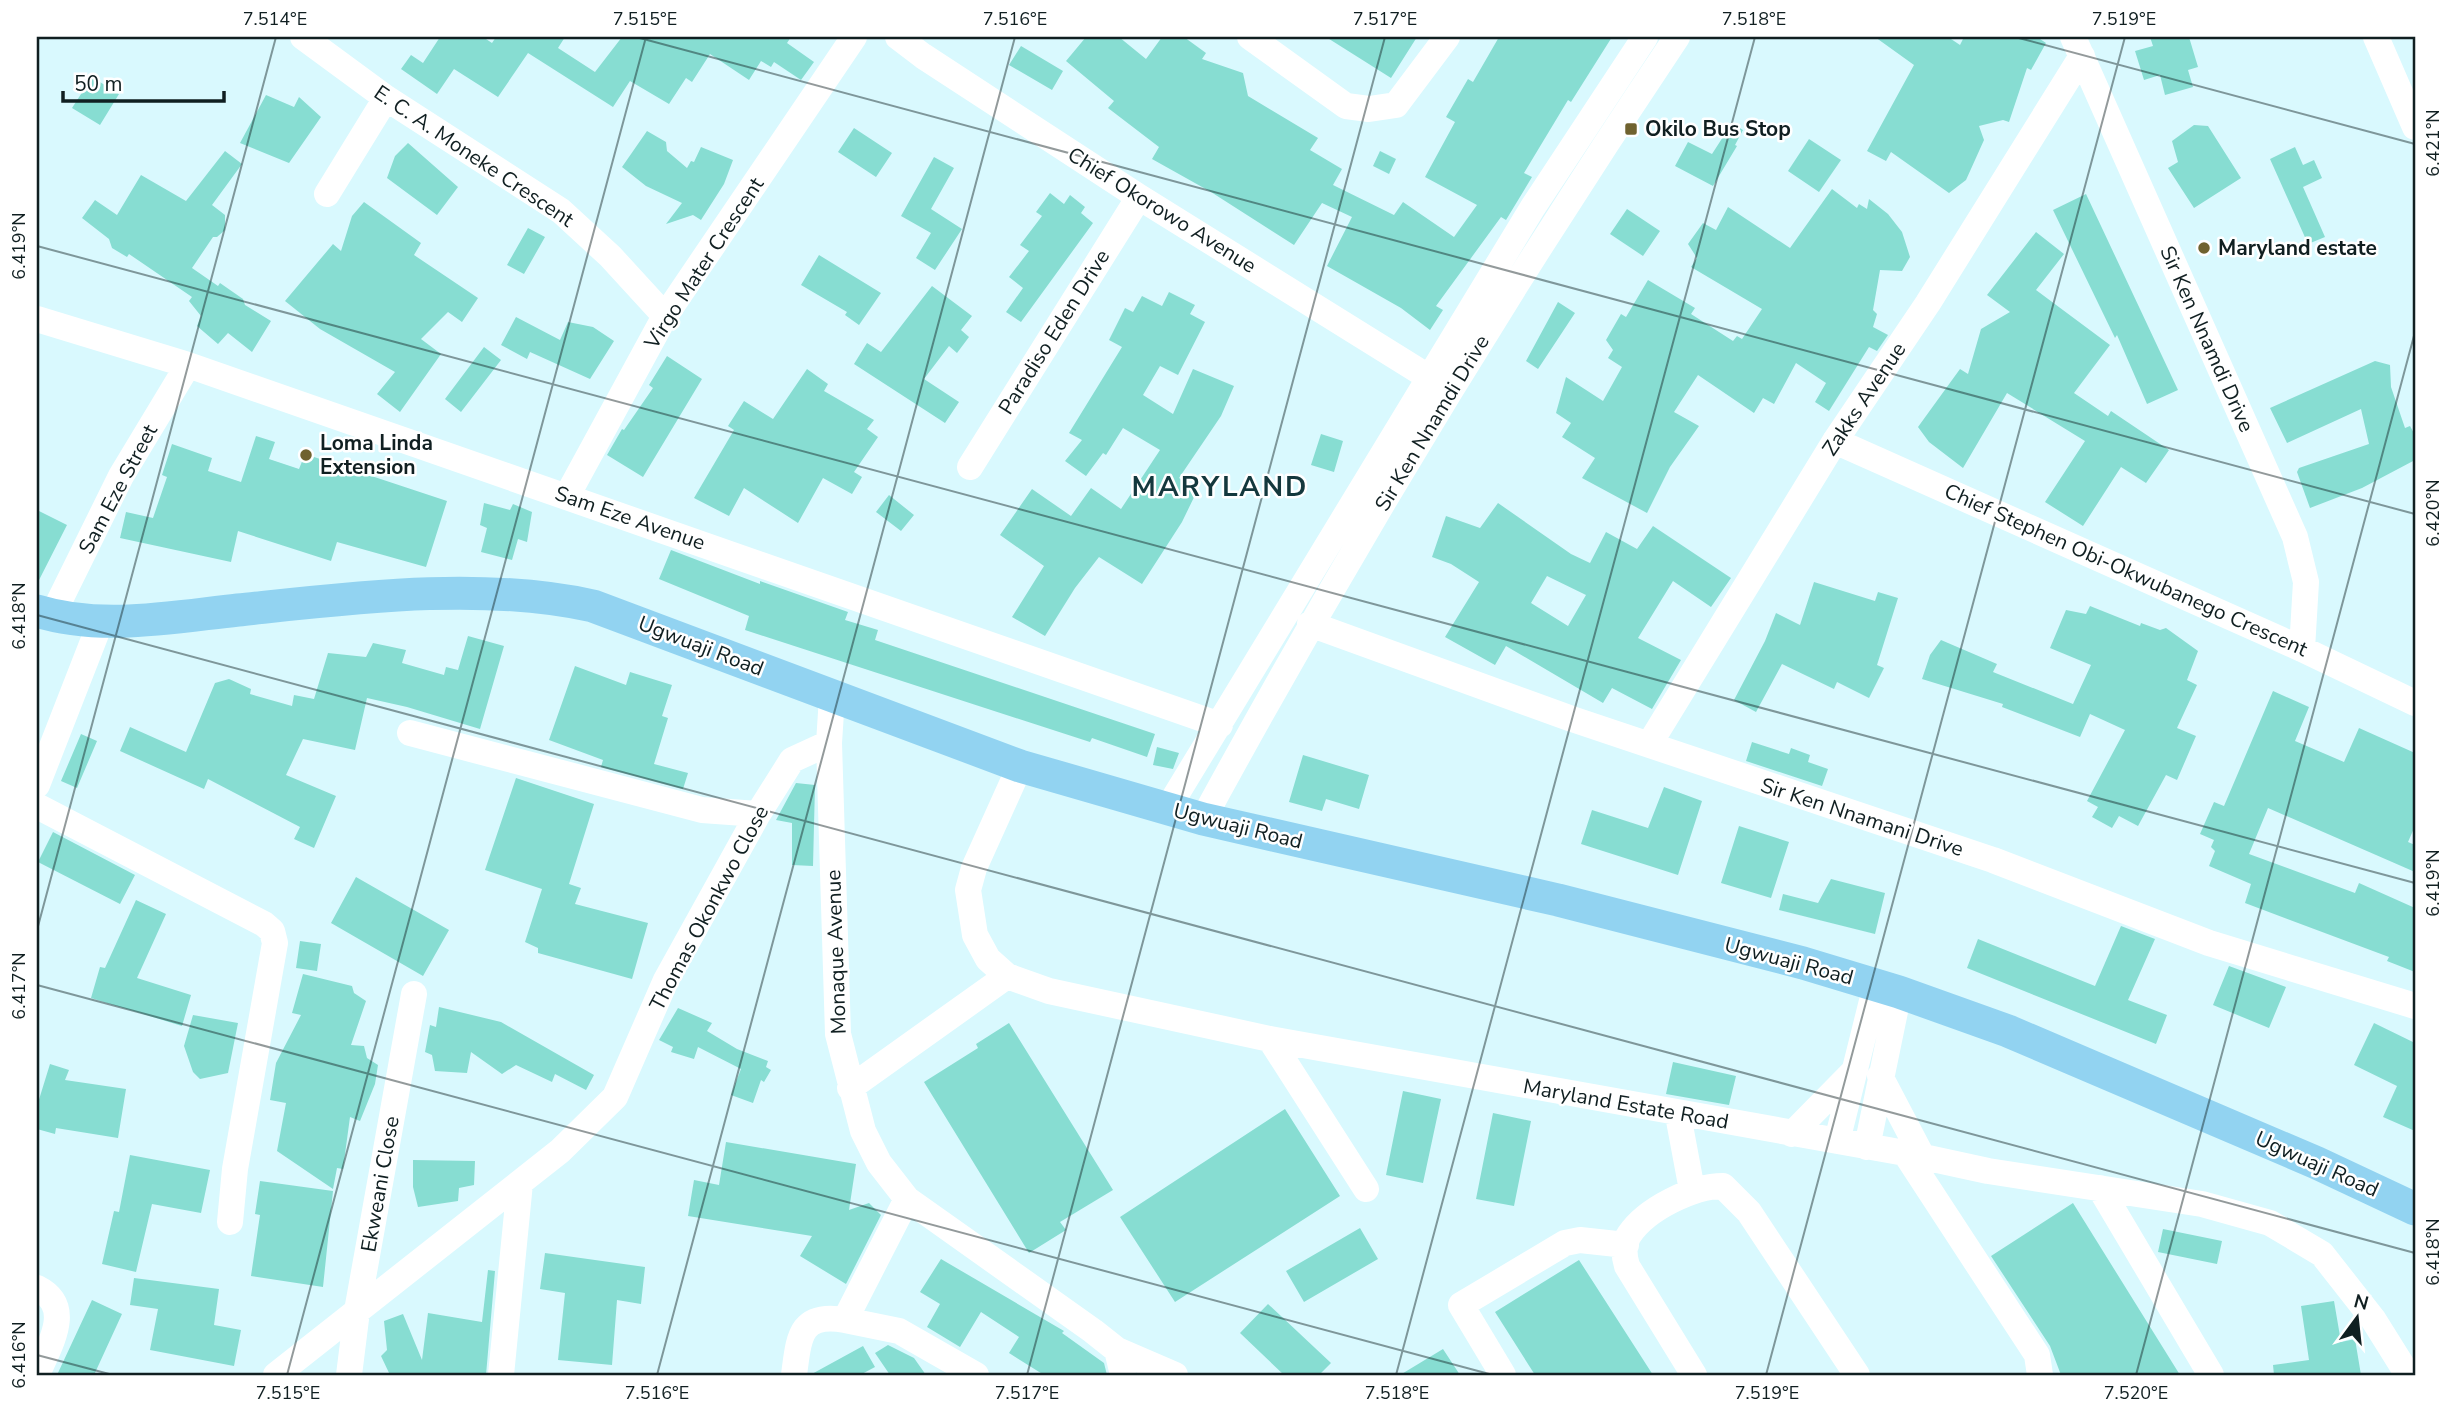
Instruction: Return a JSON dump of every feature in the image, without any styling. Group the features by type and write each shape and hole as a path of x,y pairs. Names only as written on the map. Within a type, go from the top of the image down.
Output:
{"main road":[{"name":"Ugwuaji Road","path":"44,613 101,621 329,600 521,594 593,606 1020,766 1203,819 1558,900 1887,989 2008,1031 2329,1168 2415,1209"}],"street":[{"name":"E. C. A. Moneke Crescent","path":"303,37 386,98 561,211 610,256 665,316"},
{"name":"Virgo Mater Crescent","path":"567,496 665,316 854,37"},
{"name":"Chief Okorowo Avenue","path":"898,37 1139,197 1430,378"},
{"path":"1250,37 1346,106 1369,109 1396,105 1447,37"},
{"name":"Sir Ken Nnamdi Drive","path":"1168,808 1532,207 1645,37"},
{"name":"Sir Ken Nnamdi Drive","path":"1203,819 1310,624 1558,221 1677,37"},
{"path":"2376,37 2415,127"},
{"name":"Sir Ken Nnamdi Drive","path":"2078,47 2295,537 2306,582 2302,649"},
{"name":"Zakks Avenue","path":"1650,743 1835,441 1928,303 2078,47"},
{"path":"327,194 386,98"},
{"name":"Paradiso Eden Drive","path":"970,467 1139,197"},
{"path":"1532,207 1558,221"},
{"name":"Sam Eze Avenue","path":"37,320 188,365 1220,725"},
{"name":"Sam Eze Street","path":"44,613 121,476 188,365"},
{"name":"Chief Stephen Obi-Okwubanego Crescent","path":"1835,441 2302,649 2415,703"},
{"path":"37,785 101,621"},
{"name":"Sir Ken Nnamani Drive","path":"1310,624 1572,719 1993,860 2209,943 2415,1006"},
{"name":"Monaque Avenue","path":"832,697 829,743 838,1034 863,1131 879,1164 907,1199 1120,1363 1175,1375"},
{"path":"410,733 702,810 758,814"},
{"name":"Thomas Okonkwo Close","path":"276,1375 520,1183 593,1122 615,1097 666,980 758,814 792,760 829,743"},
{"name":"Maryland Estate Road","path":"1020,766 974,869 968,890 975,935 988,959 1007,976 1049,991 1270,1039 1678,1115 2202,1204 2248,1215 2288,1231 2322,1254 2373,1319 2408,1375"},
{"path":"37,806 264,924 272,931 275,943 235,1169 230,1222"},
{"path":"850,1088 1007,976"},
{"path":"1837,1141 1868,1073 1887,989"},
{"name":"Ekweani Close","path":"349,1375 357,1311 415,993"},
{"path":"1270,1039 1366,1189"},
{"path":"1792,1134 1868,1073"},
{"path":"1867,1147 1868,1073"},
{"path":"1868,1073 1914,1156 2037,1355 2040,1375"},
{"path":"1678,1115 1692,1191"},
{"path":"501,1375 520,1183"},
{"path":"1694,1375 1627,1266 1626,1245 1631,1233 1666,1204 1706,1186 1723,1186 1749,1212 1857,1375"},
{"path":"2101,1188 2211,1375"},
{"path":"845,1320 907,1199"},
{"path":"1503,1375 1461,1305 1565,1243 1580,1240 1626,1245"},
{"path":"37,1288 56,1304 59,1317 37,1375"},
{"path":"794,1375 803,1330 819,1319 845,1320 899,1331 976,1375"}],"building":[{"path":"440,37 483,37 492,43 496,37 565,37 558,48 595,72 622,37 791,37 787,43 814,62 801,80 774,62 771,67 761,61 749,80 710,54 692,82 686,78 669,104 630,81 613,107 528,53 498,97 454,69 437,94 401,69 411,55 423,63"},
{"path":"1086,37 1119,37 1146,59 1162,37 1184,37 1206,53 1202,59 1243,73 1248,96 1318,138 1310,150 1342,169 1333,185 1394,215 1403,202 1454,237 1477,205 1425,177 1455,122 1446,117 1468,79 1473,82 1499,37 1612,37 1571,102 1568,100 1524,173 1532,177 1506,220 1501,217 1436,306 1443,310 1430,330 1401,308 1327,266 1352,217 1322,203 1294,245 1211,192 1152,159 1159,147 1108,108 1114,101 1066,61"},
{"path":"1326,37 1417,37 1391,78"},
{"path":"1875,37 1948,37 1960,45 1964,37 2037,37 2046,43 2031,70 2027,68 2009,122 2003,120 1979,126 1984,140 1966,180 1949,193 1891,152 1886,161 1867,151 1914,65"},
{"path":"2150,37 2189,37 2198,67 2188,70 2193,87 2165,95 2160,75 2144,80 2135,51 2153,46"},
{"path":"1021,46 1063,71 1052,90 1009,65"},
{"path":"92,77 119,94 100,125 72,108"},
{"path":"266,95 294,107 299,97 321,117 289,163 240,143"},
{"path":"1732,123 1743,130 1735,145 1737,146 1713,186 1675,166 1688,142 1712,154"},
{"path":"2194,125 2208,126 2241,178 2194,208 2168,168 2178,162 2172,141"},
{"path":"854,128 892,153 876,177 838,152"},
{"path":"647,131 666,142 667,151 687,168 691,161 694,162 701,147 733,160 724,184 701,220 693,215 666,224 682,203 646,186 622,167"},
{"path":"1809,139 1841,160 1819,192 1788,171"},
{"path":"408,143 458,187 437,215 387,178 395,156"},
{"path":"2295,147 2303,165 2314,160 2322,178 2303,187 2325,237 2308,244 2270,159"},
{"path":"225,151 242,164 212,205 225,215 225,230 213,237 192,268 218,286 220,283 243,299 245,305 271,321 252,352 228,333 218,344 197,326 201,316 189,301 192,297 129,254 127,257 112,248 109,239 82,218 95,200 117,215 141,175 186,201"},
{"path":"1380,151 1396,159 1389,174 1373,166"},
{"path":"934,157 954,168 931,209 962,229 935,270 916,258 931,233 901,216"},
{"path":"1832,189 1857,208 1859,204 1867,209 1869,199 1888,214 1902,232 1910,257 1902,271 1880,270 1873,310 1877,314 1873,327 1888,335 1877,351 1869,347 1829,411 1815,402 1826,383 1796,363 1774,404 1763,398 1754,413 1698,375 1674,412 1699,426 1670,467 1647,513 1582,478 1595,458 1562,437 1571,423 1556,413 1566,377 1603,401 1622,367 1608,358 1613,350 1606,340 1621,314 1626,317 1648,280 1695,308 1691,314 1733,341 1737,336 1742,339 1762,309 1691,267 1697,258 1688,244 1703,223 1716,230 1728,207 1790,248"},
{"path":"1050,193 1064,204 1070,195 1085,207 1081,213 1093,223 1021,322 1006,312 1023,288 1009,277 1029,251 1020,245 1042,216 1036,212"},
{"path":"2086,194 2178,390 2147,404 2117,335 2115,338 2053,210"},
{"path":"364,202 421,243 414,255 478,298 462,322 448,312 421,339 441,354 400,412 377,394 395,372 320,329 285,301 333,244 341,251 352,216"},
{"path":"1627,209 1660,231 1643,256 1610,234"},
{"path":"528,228 545,237 524,274 507,265"},
{"path":"2036,232 2064,254 2036,290 2110,345 2074,393 2108,416 2111,411 2169,450 2146,483 2121,467 2083,526 2045,502 2085,441 2007,393 1963,468 1929,442 1918,427 1960,369 1968,374 1981,329 2010,312 1987,295"},
{"path":"819,255 881,293 859,325 845,315 847,312 801,285"},
{"path":"932,286 972,316 961,330 969,337 957,353 949,346 924,379 959,402 945,423 854,364 867,343 881,352"},
{"path":"1169,292 1195,305 1190,314 1205,322 1178,375 1160,366 1143,395 1173,414 1193,369 1234,386 1221,416 1179,478 1198,489 1182,522 1142,584 1099,557 1075,588 1045,636 1012,617 1044,566 1000,535 1032,489 1071,516 1091,488 1121,509 1160,450 1123,428 1106,455 1103,453 1086,476 1065,461 1082,440 1069,433 1122,347 1109,340 1125,308 1133,312 1142,296 1162,306"},
{"path":"1558,302 1575,313 1538,369 1526,361"},
{"path":"516,317 560,340 568,322 593,327 614,341 590,379 530,352 527,359 501,345"},
{"path":"484,347 501,360 461,412 445,399"},
{"path":"667,356 702,379 643,477 607,455 622,429 624,430 653,388 649,385"},
{"path":"2375,361 2390,365 2391,387 2405,428 2410,426 2415,435 2415,460 2362,488 2310,508 2297,472 2299,468 2369,444 2361,409 2287,443 2270,408"},
{"path":"807,369 828,384 824,391 874,420 867,429 878,437 854,472 862,477 852,494 823,478 798,523 744,488 729,516 694,498 734,430 728,426 744,401 773,419"},
{"path":"1321,434 1343,441 1334,472 1311,465"},
{"path":"256,436 275,442 269,459 299,469 305,454 447,501 426,567 337,542 331,561 238,531 231,562 120,538 126,512 153,518 167,477 162,475 172,444 212,458 208,471 241,482"},
{"path":"889,495 914,515 901,531 876,512"},
{"path":"484,503 510,510 513,504 532,512 527,542 518,539 512,560 481,552 487,528 480,525"},
{"path":"1498,503 1571,554 1590,563 1606,532 1637,549 1653,526 1731,578 1711,607 1673,581 1638,638 1681,660 1652,709 1612,688 1603,703 1506,646 1495,665 1445,637 1479,582 1451,564 1432,557 1446,516 1480,528","holes":["1547,576 1586,595 1568,626 1531,603"]},
{"path":"37,510 67,525 37,584"},
{"path":"671,550 760,584 760,581 848,612 845,620 878,630 875,640 1155,734 1147,757 1092,738 1090,742 745,630 749,616 659,579"},
{"path":"1814,582 1875,601 1878,592 1898,598 1877,665 1884,668 1869,698 1837,682 1834,689 1782,664 1756,712 1734,700 1765,641 1776,613 1800,625"},
{"path":"2090,606 2140,626 2141,623 2160,630 2166,628 2198,651 2187,680 2197,685 2177,728 2196,736 2177,780 2166,775 2138,826 2119,816 2112,828 2092,817 2098,807 2087,801 2125,730 2090,714 2080,737 2002,707 2003,704 1922,679 1930,655 1941,640 1997,664 1993,672 2073,704 2091,665 2050,648 2066,610 2086,614"},
{"path":"468,636 504,646 480,729 367,698 355,750 303,739 286,775 336,796 314,848 294,839 300,827 208,779 204,789 120,751 130,727 186,752 215,683 229,679 251,689 250,694 292,706 294,695 314,699 328,653 366,657 373,643 406,650 402,663 444,675 446,667 458,670"},
{"path":"575,666 626,685 630,672 672,685 662,716 668,718 654,764 688,773 683,789 601,767 603,760 549,740"},
{"path":"2273,691 2309,707 2295,741 2344,762 2359,728 2415,753 2415,826 2408,842 2415,845 2415,872 2268,808 2249,854 2355,893 2359,883 2415,908 2415,972 2387,961 2389,957 2245,903 2251,884 2209,866 2215,851 2211,847 2214,840 2200,834 2214,802 2224,806"},
{"path":"81,734 97,741 77,788 61,781"},
{"path":"1752,742 1789,754 1791,748 1810,755 1808,762 1828,769 1822,786 1746,761"},
{"path":"1157,747 1179,753 1173,769 1153,765"},
{"path":"1303,755 1369,775 1359,809 1326,799 1322,811 1289,802"},
{"path":"516,778 594,804 569,884 581,888 575,904 648,923 632,979 538,953 538,948 525,942 542,889 485,870"},
{"path":"796,783 815,785 813,866 792,865 792,823 776,820"},
{"path":"1664,787 1702,801 1678,875 1581,844 1592,810 1648,828"},
{"path":"1739,826 1789,842 1771,898 1721,883"},
{"path":"53,832 135,875 120,904 38,862"},
{"path":"356,877 449,930 423,976 331,923"},
{"path":"1831,879 1885,893 1875,934 1779,910 1783,894 1818,903"},
{"path":"136,900 166,914 137,978 191,995 182,1026 91,998 100,967 105,968"},
{"path":"2121,926 2155,939 2128,1000 2167,1015 2156,1044 1967,968 1978,939 2095,986"},
{"path":"300,941 321,944 317,971 296,968"},
{"path":"2229,966 2286,987 2269,1028 2213,1005"},
{"path":"303,974 352,986 354,993 366,1001 351,1045 364,1046 367,1058 378,1065 375,1084 360,1121 350,1117 343,1169 337,1168 333,1189 277,1151 286,1103 270,1100 276,1063 301,1015 292,1013"},
{"path":"439,1007 501,1022 594,1075 586,1090 555,1074 552,1082 516,1065 502,1074 471,1052 467,1073 435,1071 432,1055 425,1052 430,1025 436,1027"},
{"path":"678,1008 712,1023 707,1031 737,1049 768,1061 766,1067 771,1070 764,1082 761,1080 753,1103 731,1095 741,1069 698,1047 694,1059 671,1052 673,1047 659,1040"},
{"path":"193,1015 238,1023 228,1073 200,1079 193,1072 184,1046"},
{"path":"1009,1023 1113,1190 1060,1222 1066,1230 1029,1253 924,1082 978,1048 976,1044"},
{"path":"2374,1023 2415,1043 2415,1131 2383,1117 2397,1086 2354,1065"},
{"path":"1673,1062 1736,1076 1729,1105 1666,1094"},
{"path":"50,1064 69,1070 65,1080 126,1089 118,1138 56,1128 55,1134 37,1129 37,1106"},
{"path":"1403,1091 1441,1099 1423,1183 1386,1175"},
{"path":"1285,1109 1340,1196 1175,1302 1120,1217"},
{"path":"1493,1113 1531,1121 1514,1206 1476,1199"},
{"path":"726,1142 856,1164 849,1210 869,1203 881,1215 846,1284 800,1256 812,1236 688,1216 694,1180 719,1185"},
{"path":"130,1155 210,1170 201,1213 152,1204 136,1272 102,1264 114,1211 119,1212"},
{"path":"413,1160 475,1161 474,1185 459,1188 458,1201 418,1207 413,1187"},
{"path":"260,1181 333,1191 323,1287 251,1276 260,1215 255,1214"},
{"path":"2073,1203 2180,1375 2061,1375 2050,1346 1991,1256"},
{"path":"1360,1228 1378,1259 1304,1302 1286,1271"},
{"path":"2163,1229 2222,1241 2217,1264 2158,1252"},
{"path":"545,1253 645,1267 641,1304 617,1300 612,1365 558,1360 565,1293 540,1289"},
{"path":"941,1259 1064,1331 1062,1333 1104,1363 1107,1375 1044,1375 1009,1353 1019,1337 981,1312 960,1347 927,1327 940,1304 920,1292"},
{"path":"1579,1260 1653,1375 1535,1375 1495,1312"},
{"path":"488,1270 495,1271 486,1375 390,1375 381,1356 387,1350 384,1321 403,1314 422,1360 428,1313 482,1322"},
{"path":"134,1278 219,1289 214,1325 241,1330 234,1366 150,1350 158,1309 130,1305"},
{"path":"92,1300 122,1314 94,1375 57,1375"},
{"path":"2334,1301 2341,1342 2355,1339 2361,1375 2274,1375 2273,1365 2309,1360 2301,1306"},
{"path":"1268,1304 1331,1363 1319,1375 1284,1375 1240,1333"},
{"path":"888,1345 914,1358 926,1375 890,1375 875,1353"},
{"path":"863,1346 875,1367 860,1375 810,1375"},
{"path":"1443,1349 1460,1375 1400,1375"}],"place":[{"name":"Okilo Bus Stop","path":"1631,129"},
{"name":"Maryland estate","path":"2204,248"},
{"name":"Loma Linda Extension","path":"306,455"}],"district":[{"name":"MARYLAND","path":"1220,486"}]}
